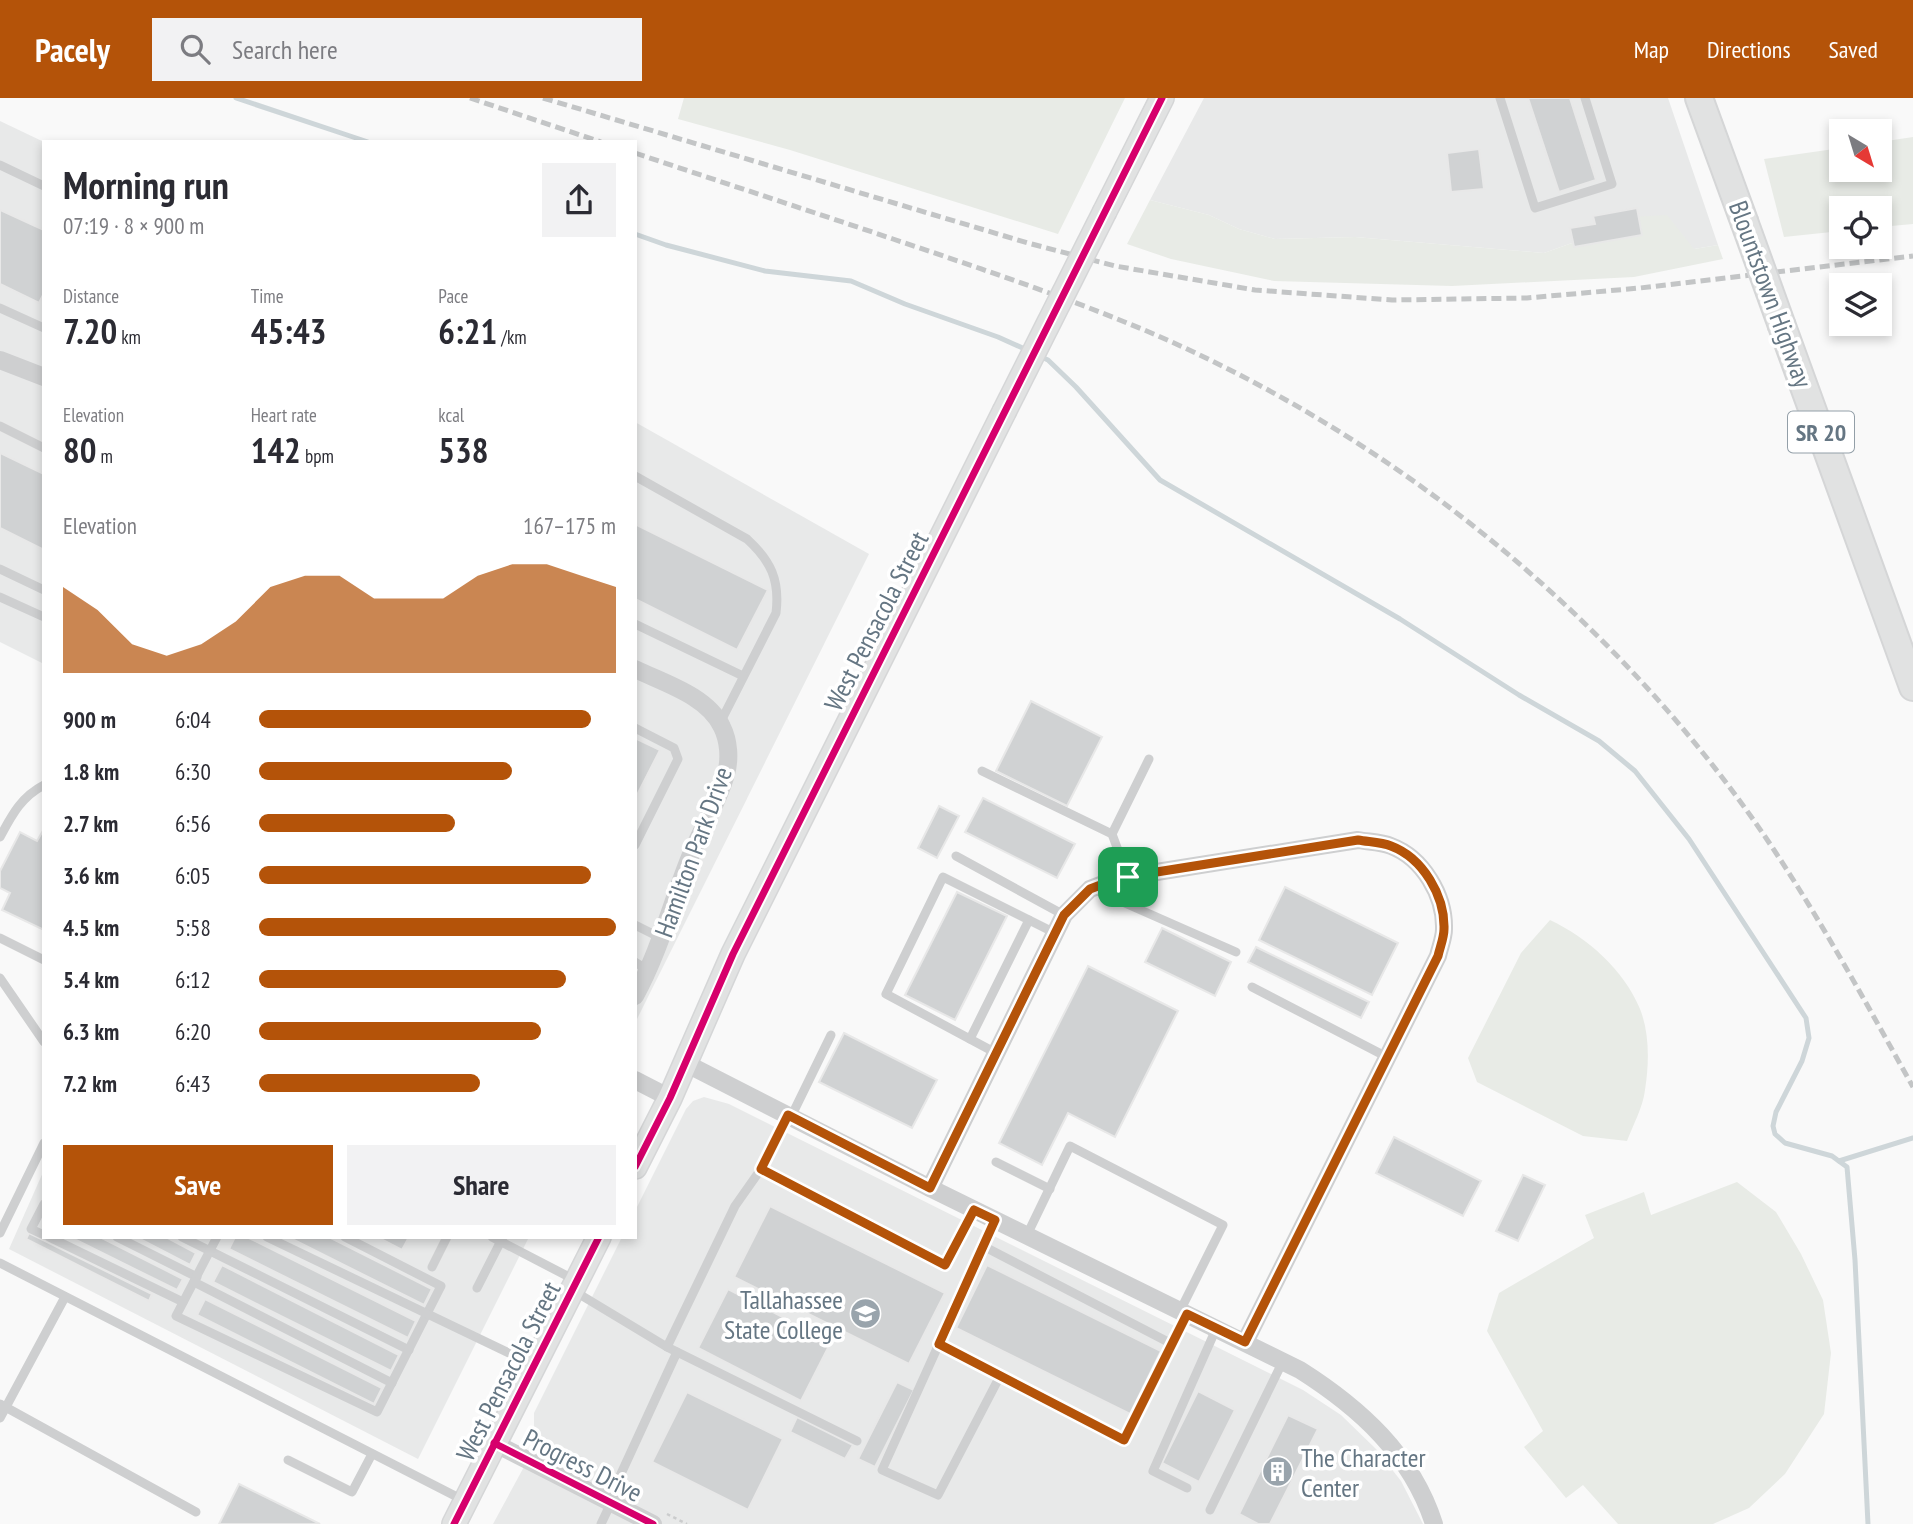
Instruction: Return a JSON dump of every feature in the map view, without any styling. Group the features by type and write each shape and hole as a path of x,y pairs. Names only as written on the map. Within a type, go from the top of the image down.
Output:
{"main road":[{"name":"West Pensacola Street","path":"637,1163 670,1098 733,954 1162,98"},
{"name":"Blountstown Highway","path":"1699,98 1913,687"},
{"name":"West Pensacola Street","path":"454,1524 598,1239"}],"street":[{"path":"0,360 42,376"},
{"path":"637,670 698,700 720,723"},
{"name":"Hamilton Park Drive","path":"637,987 642,966 661,939 688,861 726,775 729,757 720,723"},
{"path":"930,1188 1064,915 1083,895 1098,886 1128,877 1358,840 1388,845 1408,856 1429,878 1439,898 1444,932 1438,956 1245,1342"},
{"path":"685,1063 974,1210 1283,1361 1323,1385 1376,1427 1415,1482 1434,1524"},
{"path":"637,1081 670,1098"},
{"name":"Progress Drive","path":"494,1443 653,1524"}],"lane":[{"path":"1500,98 1535,208 1612,184 1585,98"},
{"path":"0,165 42,185"},
{"path":"0,308 42,327"},
{"path":"0,426 42,447"},
{"path":"637,476 747,539 761,552 770,566 779,593 776,613 720,723"},
{"path":"0,569 42,589"},
{"path":"0,597 42,616"},
{"path":"637,625 743,677"},
{"path":"637,729 674,748 678,759 637,841"},
{"path":"1112,834 1149,759"},
{"path":"982,771 1112,834 1128,877"},
{"path":"0,837 16,807 30,792 42,786"},
{"path":"957,856 1064,915"},
{"path":"996,1053 886,994 943,877 1055,933"},
{"path":"1098,886 1236,952"},
{"path":"970,1039 1029,920"},
{"path":"637,926 661,939"},
{"path":"0,938 42,959"},
{"path":"0,978 42,1039"},
{"path":"1252,986 1387,1057"},
{"path":"667,1347 735,1206 761,1169 831,1035"},
{"path":"939,1344 1124,1440 1172,1343 1223,1224 1070,1146 1027,1236"},
{"path":"0,1233 42,1147"},
{"path":"996,1162 1049,1189"},
{"path":"761,1169 945,1265 974,1210"},
{"path":"42,1208 31,1229 42,1234"},
{"path":"995,1220 882,1470 938,1495 1000,1376"},
{"path":"53,1239 183,1302"},
{"path":"121,1239 392,1383"},
{"path":"186,1239 409,1350"},
{"path":"216,1239 177,1315 377,1412 441,1286 349,1239"},
{"path":"271,1239 534,1364"},
{"path":"432,1267 446,1239"},
{"path":"477,1288 499,1239 667,1347 857,1441"},
{"path":"983,1246 1172,1343"},
{"path":"0,1264 465,1501"},
{"path":"0,1418 3,1406 65,1297"},
{"path":"1187,1488 1153,1471 1217,1328"},
{"path":"601,1524 677,1352"},
{"path":"1210,1510 1283,1361"},
{"path":"3,1406 196,1512"},
{"path":"288,1460 352,1492 372,1454"}],"shaded area":[{"path":"684,98 1125,98 1058,234 790,150 678,119"},
{"path":"1204,98 1668,98 1718,245 1694,249 1600,233 1544,253 1355,237 1275,239 1239,229 1209,215 1150,200"},
{"path":"0,121 42,141 42,663 0,642"},
{"path":"1913,137 1913,224 1892,226 1892,196 1829,196 1829,232 1784,237 1764,159 1829,150 1829,182 1892,182 1892,140"},
{"path":"1150,200 1209,215 1239,229 1275,239 1355,237 1544,253 1600,233 1631,217 1667,215 1694,249 1718,245 1723,259 1634,277 1452,286 1274,281 1171,259 1127,244"},
{"path":"637,423 869,554 637,1019"},
{"path":"1550,920 1578,936 1615,968 1640,1009 1647,1039 1648,1060 1642,1103 1627,1141 1583,1136 1477,1082 1468,1058 1521,953"},
{"name":"Tallahassee State College","path":"704,1097 729,1104 1303,1390 1341,1415 1376,1449 1401,1481 1423,1524 493,1524 538,1441 534,1430 534,1413 621,1239 637,1239 637,1207 686,1109 693,1101"},
{"path":"42,1175 42,1239 528,1239 418,1459 9,1249"},
{"path":"1737,1182 1776,1212 1801,1254 1823,1300 1831,1353 1824,1414 1785,1474 1749,1508 1713,1524 1618,1524 1583,1485 1566,1498 1524,1447 1543,1431 1487,1331 1499,1293 1594,1238 1585,1215 1644,1192 1651,1215"}],"building":[{"path":"1528,98 1570,98 1596,180 1559,192"},
{"path":"1479,149 1484,189 1451,192 1447,153"},
{"path":"1637,208 1642,235 1574,247 1570,228 1595,224 1593,216"},
{"path":"0,210 42,229 42,297 39,303 0,284"},
{"path":"0,453 42,473 42,549 0,528"},
{"path":"637,525 768,590 737,650 637,600"},
{"path":"1031,701 1102,737 1067,806 996,771"},
{"path":"637,739 660,750 637,795"},
{"path":"983,798 1075,844 1057,878 965,832"},
{"path":"939,806 959,816 937,858 918,848"},
{"path":"20,832 37,841 42,832 42,929 2,910 10,893 0,888 0,871"},
{"path":"1285,887 1398,943 1372,995 1259,940"},
{"path":"957,892 1007,916 955,1020 905,995"},
{"path":"1162,928 1231,962 1215,996 1145,962"},
{"path":"1256,947 1369,1002 1361,1018 1248,962"},
{"path":"1088,966 1178,1011 1115,1137 1068,1113 1042,1165 999,1143"},
{"path":"844,1033 937,1080 912,1128 819,1082"},
{"path":"1394,1137 1481,1181 1463,1216 1376,1173"},
{"path":"1523,1175 1545,1185 1518,1241 1496,1231"},
{"path":"770,1206 945,1293 909,1364 734,1277"},
{"path":"29,1233 152,1294 149,1301 26,1239"},
{"path":"74,1239 104,1239 183,1279 177,1290"},
{"path":"140,1239 170,1239 196,1253 190,1265"},
{"path":"234,1239 251,1239 416,1321 408,1338 229,1249"},
{"path":"292,1239 333,1239 432,1289 424,1305"},
{"path":"381,1239 408,1239 402,1250"},
{"path":"222,1265 399,1355 391,1371 213,1282"},
{"path":"987,1265 1161,1351 1130,1414 956,1328"},
{"path":"728,1289 831,1342 801,1401 698,1348"},
{"path":"205,1299 382,1388 374,1404 197,1315"},
{"path":"897,1382 914,1390 875,1467 858,1459"},
{"path":"1198,1391 1235,1410 1199,1482 1162,1463"},
{"path":"687,1392 783,1439 748,1510 652,1462"},
{"name":"The Character Center","path":"1288,1415 1318,1429 1270,1524 1258,1524 1239,1514"},
{"path":"797,1417 853,1445 845,1459 790,1432"},
{"path":"239,1484 320,1524 219,1524"}],"waterway":[{"path":"236,98 362,140"},
{"path":"637,235 765,271 851,281 1027,350"},
{"path":"1039,356 1048,360 1076,387 1160,480 1400,619 1519,695 1599,741 1635,771 1689,839 1806,1018 1809,1038 1802,1061 1776,1112 1773,1126 1775,1134 1785,1143 1832,1156 1847,1167 1855,1260 1868,1524"},
{"path":"1839,1161 1913,1138"}],"railway":[{"path":"470,98 595,140"},
{"path":"543,98 1028,243 1115,266 1255,290 1392,300 1527,298 1640,288 1913,256"},
{"path":"637,154 990,272 1149,332 1240,375 1328,424 1412,480 1493,542 1569,609 1641,681 1706,757 1766,838 1805,899 1913,1087"}],"cycle path":[{"path":"637,1163 670,1098 733,954 1162,98"},
{"path":"930,1188 1064,915 1090,889 1119,878 1358,840 1391,846 1413,859 1436,891 1441,904 1444,929 1438,956 1245,1342"},
{"path":"454,1524 598,1239"},
{"path":"494,1443 653,1524"}],"place":[{"name":"Tallahassee State College","path":"866,1314"},
{"name":"The Character Center","path":"1278,1472"}],"route":[{"path":"1358,840 1388,845 1400,850 1429,878 1439,898 1444,932 1438,956 1425,983 1245,1342 1187,1314 1124,1440 939,1344 995,1220 974,1210 945,1265 761,1169 788,1115 930,1188 1064,915 1090,889 1128,877 1358,840"}]}
